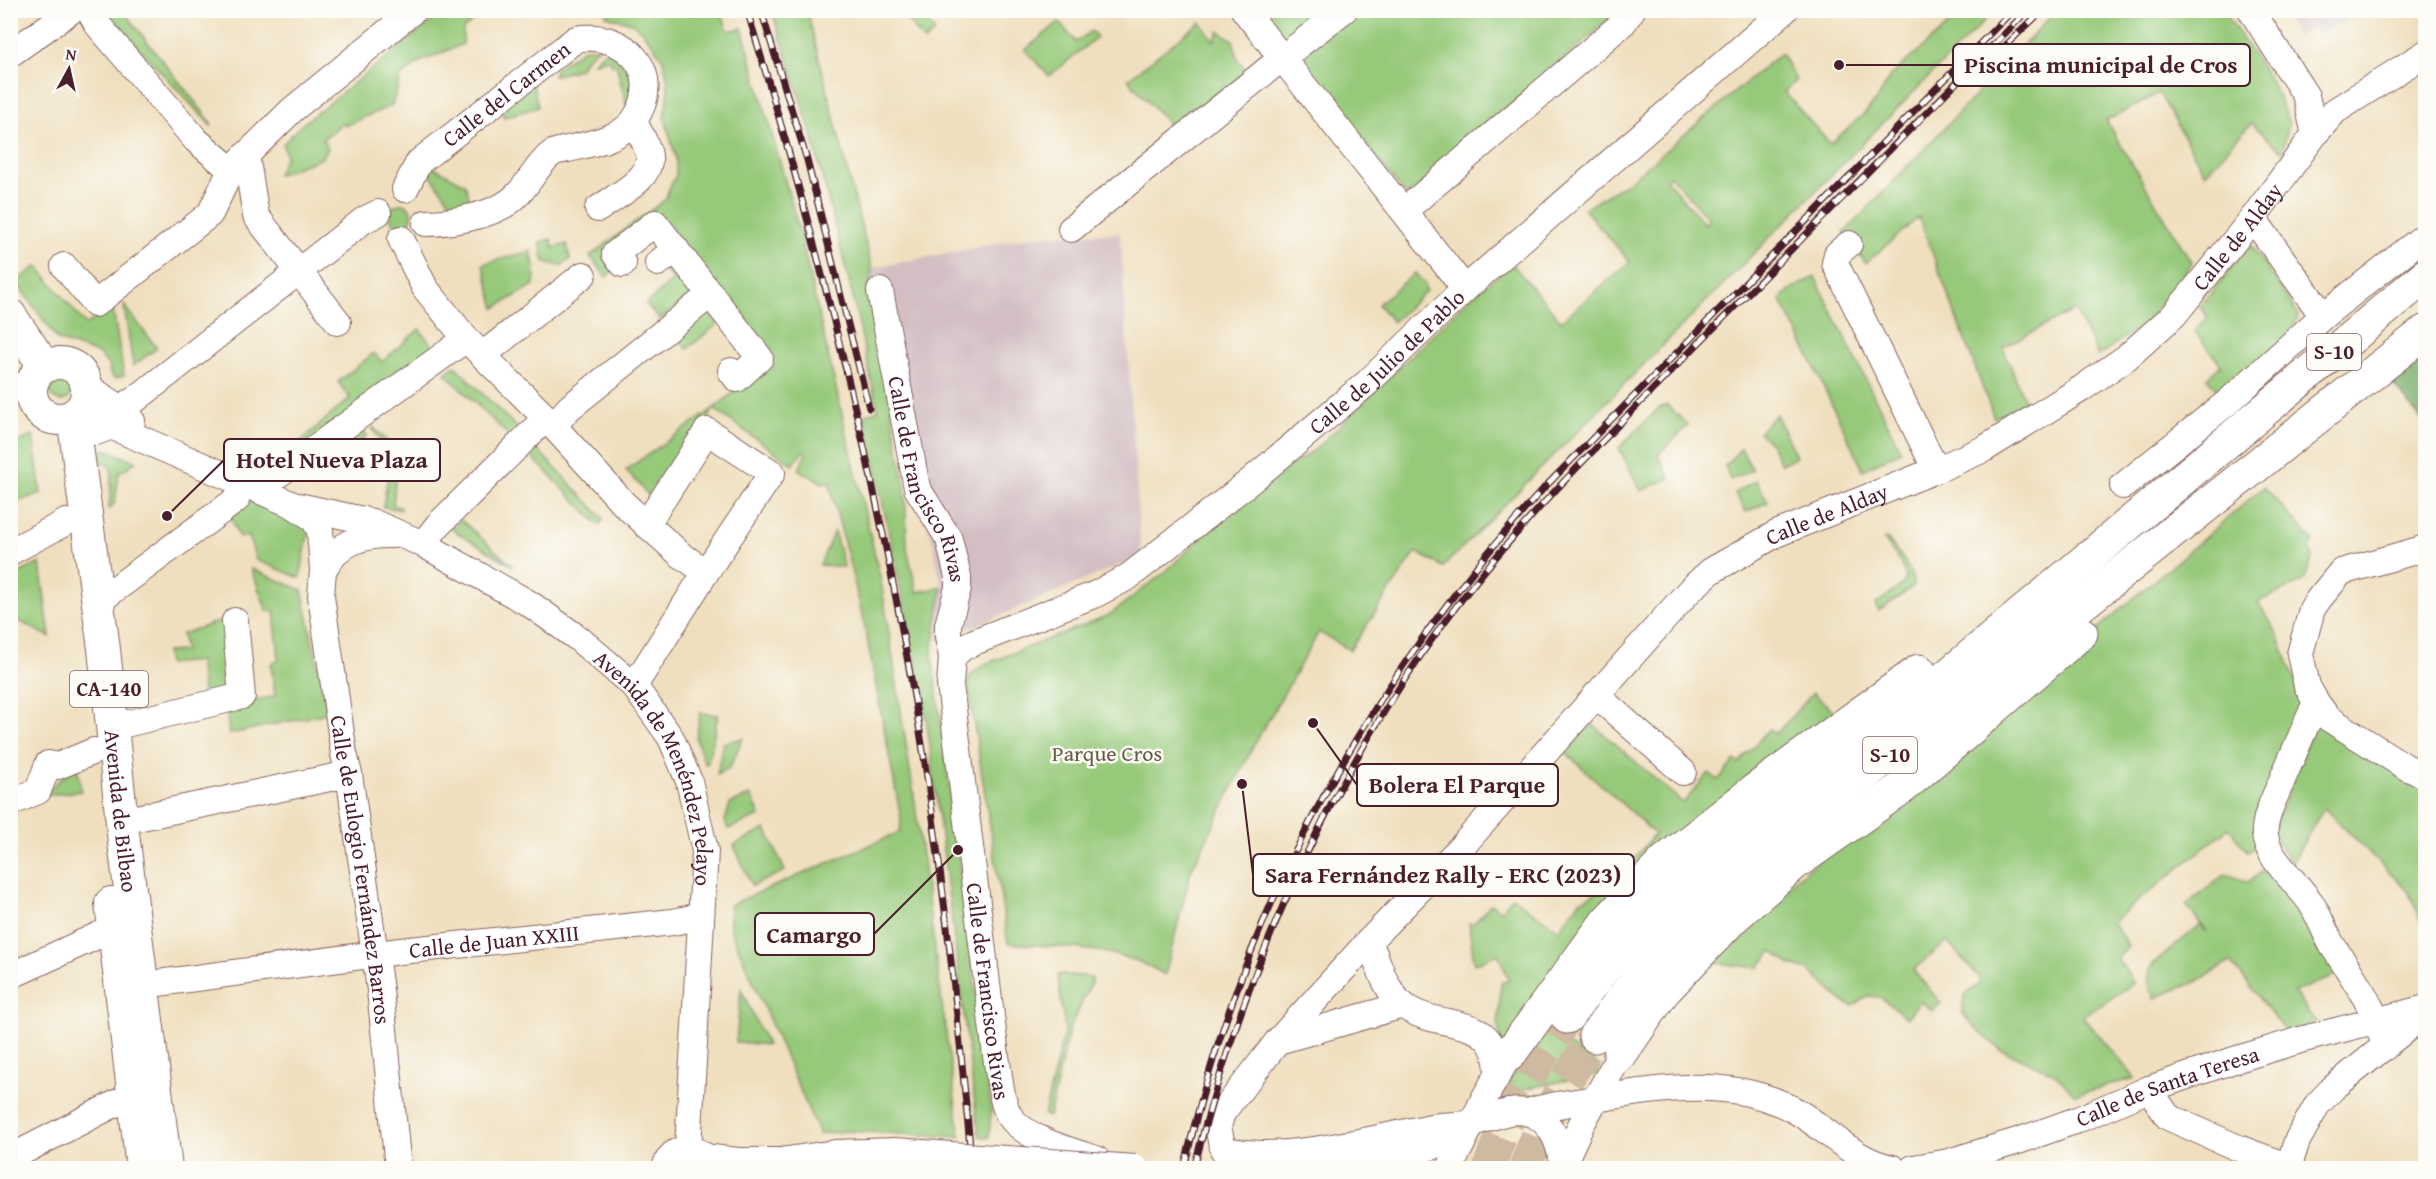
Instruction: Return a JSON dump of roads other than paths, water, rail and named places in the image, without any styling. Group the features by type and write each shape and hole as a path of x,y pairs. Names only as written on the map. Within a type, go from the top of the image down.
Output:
{"highway":[{"name":"S-10","path":"1567,1017 1604,968 1658,908 1702,867 1953,671 2426,275"},
{"name":"S-10","path":"1616,1042 1639,976 1686,924 1777,841 1969,694 2426,331"},
{"path":"1504,1063 1607,921 1665,861 1755,790 1970,634 2095,554"}],"main road":[{"path":"10,315 29,380 33,403 46,416 74,414 81,375 69,365 61,363 29,380"},
{"name":"Avenida de Bilbao","path":"74,414 66,522 86,664 141,1168"},
{"name":"Avenida de Bilbao","path":"74,414 166,1168"}],"street":[{"path":"10,54 72,10"},
{"path":"89,10 97,24 196,140 239,162 256,216 338,321"},
{"path":"64,266 95,304 210,214 239,162 292,110 414,10"},
{"path":"1244,10 1465,289"},
{"path":"1071,229 1344,10"},
{"name":"Calle de Julio de Pablo","path":"951,657 974,642 1096,594 1128,577 1248,483 1367,383 1465,289 1785,10"},
{"path":"2251,10 2306,96 2315,134"},
{"path":"1404,211 1623,15"},
{"name":"Calle del Carmen","path":"405,189 419,162 576,39 592,36 604,39 626,47 638,60 643,75 644,94 634,121"},
{"name":"Calle de Alday","path":"1219,1159 1218,1127 1222,1113 1278,1041 1369,940 1465,843 1671,610 1711,571 1776,534 1984,449 2081,389 2127,357 2174,315 2253,218 2315,134 2335,111 2426,53"},
{"path":"426,223 447,223 504,207 516,197 552,153 621,132 634,121 649,156 648,170 638,180 598,208"},
{"path":"397,189 405,189 419,195 424,200 427,207 426,223 416,235 401,239 387,233 382,227 378,213 384,198 397,189"},
{"path":"74,414 116,417 364,220 378,213"},
{"path":"2253,218 2323,316"},
{"path":"623,264 615,254 656,223 667,256 711,294 734,333 760,358 737,378 731,371"},
{"path":"2123,486 2229,401 2323,316 2426,235"},
{"path":"401,239 425,288 474,347 550,422 646,525 681,555 706,572"},
{"path":"1849,244 1837,254 1835,263 1936,470"},
{"path":"272,479 583,275"},
{"name":"Calle de Francisco Rivas","path":"880,291 917,488 949,539 958,578 958,588 948,625 951,657 950,685 996,1056 1007,1113 1023,1128 1051,1144 1096,1160 1097,1168"},
{"path":"323,570 328,561 349,542 374,534 412,540 438,525 550,422 711,294"},
{"path":"74,414 116,417 153,443 293,505"},
{"path":"634,686 772,473 707,430 646,525"},
{"path":"107,595 236,500"},
{"name":"Avenida de Menéndez Pelayo","path":"293,505 372,522 412,540 530,604 579,639 634,686 671,738 689,781 705,851 701,912 701,1158"},
{"name":"Calle de Eulogio Fernández Barros","path":"293,505 313,518 320,530 323,570 321,596 344,754 350,774 375,955 398,1168"},
{"path":"10,552 66,522"},
{"path":"2426,548 2341,572 2312,609 2302,638 2300,654 2307,686 2328,718 2406,767 2426,776"},
{"path":"113,727 242,696 235,621"},
{"path":"1596,695 1683,772"},
{"path":"2316,702 2266,818 2264,835 2270,851 2311,902 2333,947 2350,970 2375,1020 2385,1047"},
{"path":"10,803 38,790 48,764 58,765 94,751"},
{"path":"122,821 350,774"},
{"name":"Calle de Juan XXIII","path":"143,986 375,955 673,922 692,918 701,912"},
{"path":"10,976 99,935 114,934"},
{"path":"1369,940 1383,975 1403,1005 1429,1017 1480,1032 1488,1038 1498,1058 1504,1063 1450,1168"},
{"path":"1278,1041 1403,1005"},
{"path":"2149,1089 2168,1117 2290,1168 2297,1141 2317,1105 2333,1088 2426,1011"},
{"name":"Calle de Santa Teresa","path":"1913,1168 1949,1162 2013,1143 2077,1120 2149,1089 2270,1048 2375,1020 2426,1011"},
{"path":"1562,1166 1595,1099 1616,1042 1630,1058 1634,1073 1641,1081 1656,1089"},
{"path":"1324,1168 1431,1148 1505,1113 1528,1112 1547,1106 1656,1089 1700,1086 1726,1089 1777,1102 1797,1112 1866,1160 1893,1168"},
{"path":"10,1158 132,1095"},
{"path":"1528,1112 1538,1116 1554,1135 1561,1150 1562,1166"},
{"path":"1219,1159 1282,1153 1436,1126 1468,1132"},
{"path":"1457,1168 1468,1132"},
{"path":"665,1168 674,1153 732,1161 780,1161 835,1154 895,1151 1136,1168"},
{"path":"756,1168 780,1161"}],"tunnel":[{"path":"1489,1168 1504,1128 1523,1090 1567,1017"},
{"path":"1525,1168 1556,1100 1574,1067 1595,1036"}],"railway":[{"path":"747,10 824,281 868,463 905,646 944,899 972,1168"},
{"path":"761,10 807,160 869,408"},
{"path":"1184,1168 1209,1073 1240,980 1277,891 1319,804 1367,721 1421,640 1480,563 1544,488 2013,10"},
{"path":"1194,1168 1234,1031 1285,900 1348,774 1384,712 1423,652 1480,576 1542,505 2028,10"},
{"path":"1988,62 2043,10"}],"place":[{"name":"Piscina municipal de Cros","path":"1839,65"},
{"name":"Hotel Nueva Plaza","path":"167,516"},
{"name":"Bolera El Parque","path":"1313,723"},
{"name":"Sara Fernández Rally - ERC (2023)","path":"1242,784"},
{"name":"Camargo","path":"958,850"}],"park label":[{"name":"Parque Cros","path":"1107,753"}]}
